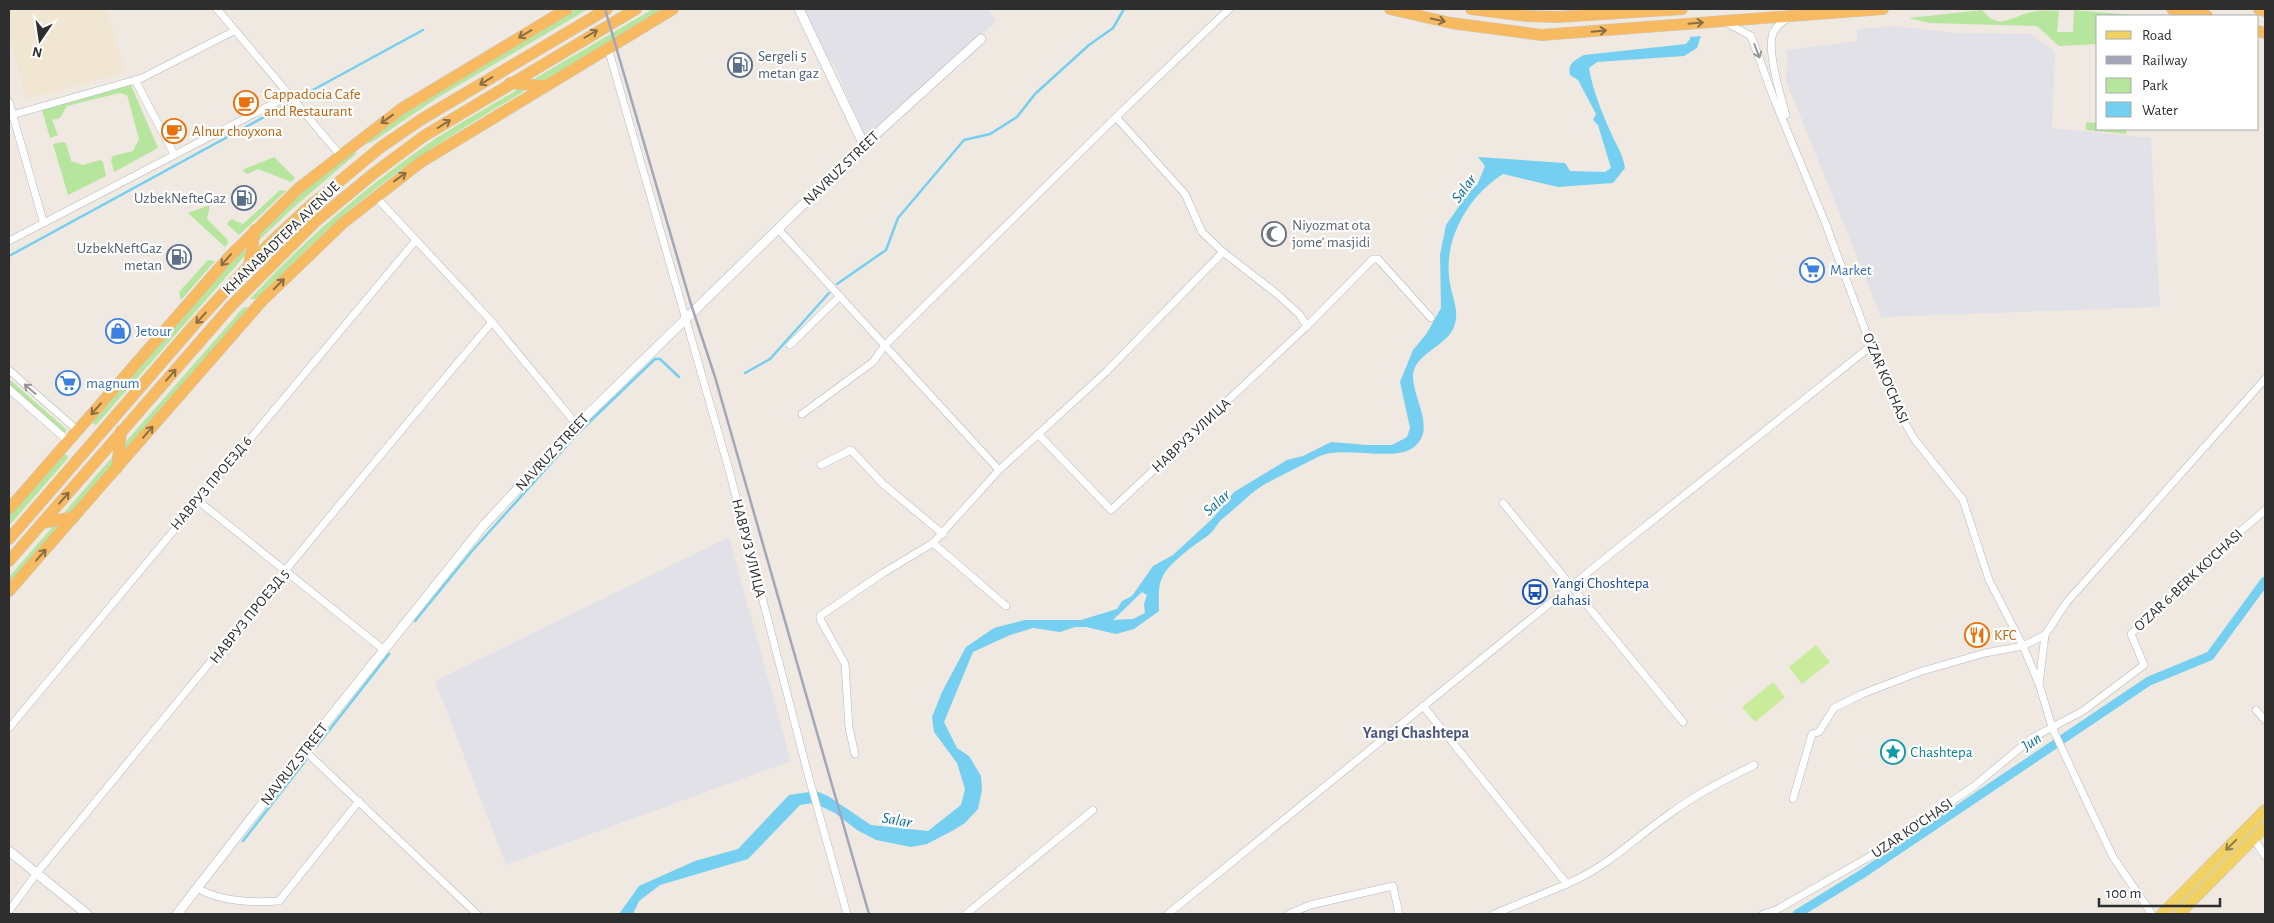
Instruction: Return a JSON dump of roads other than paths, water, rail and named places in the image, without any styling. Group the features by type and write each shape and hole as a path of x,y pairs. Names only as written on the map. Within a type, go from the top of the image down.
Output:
{"highway":[{"path":"9,509 228,258 293,193 401,109 567,9"},
{"name":"KHANABADTEPA AVENUE","path":"9,539 249,266 311,205 381,147 455,99 607,9"},
{"name":"KHANABADTEPA AVENUE","path":"9,561 231,306 285,250 335,204 407,148 510,83 636,9"},
{"path":"9,591 262,301 312,251 375,196 421,162 673,9"},
{"path":"1390,9 1451,23 1526,33 1558,34 1883,9"},
{"path":"1471,9 1527,16 1558,17 1610,11 1682,9"},
{"path":"2172,9 2202,15"},
{"path":"2259,9 2265,11"},
{"path":"1558,17 1558,34"},
{"path":"510,83 545,86"},
{"path":"455,99 464,103 463,112"},
{"path":"344,152 381,147"},
{"path":"249,266 255,230"},
{"path":"231,306 262,301"},
{"path":"77,430 103,452"},
{"path":"117,468 122,431"},
{"path":"68,441 93,464"},
{"path":"42,523 74,517"}],"main road":[{"path":"2162,914 2265,810"},
{"path":"2179,914 2265,827"}],"street":[{"path":"217,9 290,95 344,152"},
{"path":"799,9 864,145"},
{"path":"802,414 873,362 885,345 1116,116 1230,9"},
{"name":"O'ZAR KO'CHASI","path":"1789,17 1774,31 1772,42 1774,76 1797,152"},
{"name":"O'ZAR KO'CHASI","path":"1722,21 1752,36 1774,99 1797,152 1871,346 1907,428 1962,500 1989,580 2023,646"},
{"path":"12,115 142,78 234,30"},
{"name":"NAVRUZ STREET","path":"177,914 304,750 484,525 577,425 864,145 981,39"},
{"name":"НАВРУЗ УЛИЦА","path":"608,48 729,470 809,778 847,914"},
{"path":"134,80 174,154"},
{"path":"9,241 43,221 290,95"},
{"path":"9,102 43,221"},
{"path":"1116,116 1185,194 1202,232 1223,252 1277,294 1299,314 1307,326"},
{"path":"375,196 492,322 577,425"},
{"path":"778,229 998,470"},
{"name":"НАВРУЗ ПРОЕЗД 6","path":"9,728 197,500 416,240"},
{"path":"854,754 845,664 820,616 883,573 933,543 943,534 998,470 1106,372 1223,252"},
{"name":"НАВРУЗ УЛИЦА","path":"1038,434 1111,510 1307,326 1373,259 1378,259 1431,318"},
{"path":"790,345 840,296"},
{"name":"НАВРУЗ ПРОЕЗД 5","path":"9,911 36,874 286,571 369,467 492,322"},
{"path":"1168,914 1571,586 1871,346"},
{"path":"9,370 77,430"},
{"path":"2038,684 2045,635 2066,603 2265,379"},
{"path":"9,389 68,441"},
{"path":"821,465 851,450 883,484 943,534"},
{"path":"197,500 384,650"},
{"path":"1503,503 1683,722"},
{"name":"O'ZAR 6-BERK KO'CHASI","path":"2053,730 2083,711 2144,665 2131,634 2207,560 2265,510"},
{"path":"933,543 1006,606"},
{"path":"1793,799 1812,734 1819,732 1834,708 1862,694 1919,672 1985,653 2023,646 2045,635"},
{"path":"2023,646 2053,730 2113,857 2152,914"},
{"path":"1423,706 1567,884"},
{"path":"2256,710 2265,720"},
{"name":"UZAR KO'CHASI","path":"1763,914 1776,910 1869,857 1973,787 2032,738 2053,730"},
{"path":"304,750 477,914"},
{"path":"1494,914 1567,884 1609,862 1667,815 1712,786 1754,765"},
{"path":"198,888 210,895 227,899 261,902 279,901 359,801"},
{"path":"966,914 1092,810"},
{"path":"2254,839 2265,856"},
{"path":"9,851 87,914"},
{"path":"1289,914 1310,906 1393,886 1399,914"}],"water":[{"name":"Salar","path":"1686,9 1702,33 1697,48 1684,56 1597,62 1589,68 1598,102 1624,163 1625,168 1613,183 1558,187 1503,174 1490,183 1469,207 1460,221 1450,251 1450,283 1456,310 1454,327 1444,340 1419,361 1413,375 1424,424 1423,434 1419,442 1411,449 1394,454 1346,452 1326,454 1270,481 1252,493 1221,520 1213,531 1167,569 1160,583 1159,611 1134,629 1116,634 1086,627 1075,627 1060,632 1033,628 1010,635 973,652 944,722 957,748 969,756 981,776 982,790 978,809 965,823 927,844 911,847 876,840 857,830 835,813 814,803 800,805 748,859 660,885 639,901 633,914 619,914 639,886 695,861 738,849 789,795 816,791 828,796 871,825 928,831 961,805 965,789 957,763 934,732 932,717 942,692 966,647 994,628 1025,620 1081,620 1117,609 1122,601 1132,596 1153,566 1173,555 1212,519 1234,492 1287,460 1303,456 1331,442 1392,445 1407,437 1410,428 1400,382 1413,350 1427,333 1441,308 1440,255 1446,225 1462,202 1462,194 1477,185 1485,166 1478,157 1565,163 1570,171 1605,172 1611,168 1598,125 1593,120 1596,114 1578,80 1570,75 1571,65 1584,55 1686,44 1690,39","holes":["1142,592 1147,595 1144,604 1145,613 1133,619 1113,620"]}],"waterway":[{"path":"837,284 886,250 898,218 964,140 990,134 1017,117 1035,94 1089,45 1113,28 1124,9"},
{"path":"300,97 423,30"},
{"path":"9,256 288,104"},
{"path":"745,373 770,359 829,293"},
{"path":"415,621 472,551 579,432 655,359 660,359 679,377"},
{"name":"Jun","path":"1797,914 1862,874 2149,681 2210,656 2265,581"},
{"path":"316,747 389,654"},
{"path":"243,841 306,760"}],"railway":[{"path":"605,9 690,301 715,377 869,914"}],"place":[{"name":"Sergeli 5 metan gaz","path":"740,65"},
{"name":"Cappadocia Cafe and Restaurant","path":"246,103"},
{"name":"Alnur choyxona","path":"174,131"},
{"name":"UzbekNefteGaz","path":"244,198"},
{"name":"Niyozmat ota jome’ masjidi","path":"1274,234"},
{"name":"UzbekNeftGaz metan","path":"179,257"},
{"name":"Market","path":"1812,270"},
{"name":"Jetour","path":"118,331"},
{"name":"magnum","path":"68,383"},
{"name":"Yangi Choshtepa dahasi","path":"1535,592"},
{"name":"KFC","path":"1977,635"},
{"name":"Сhashtepa","path":"1893,752"}],"district":[{"name":"Yangi Chashtepa","path":"1416,732"}]}
